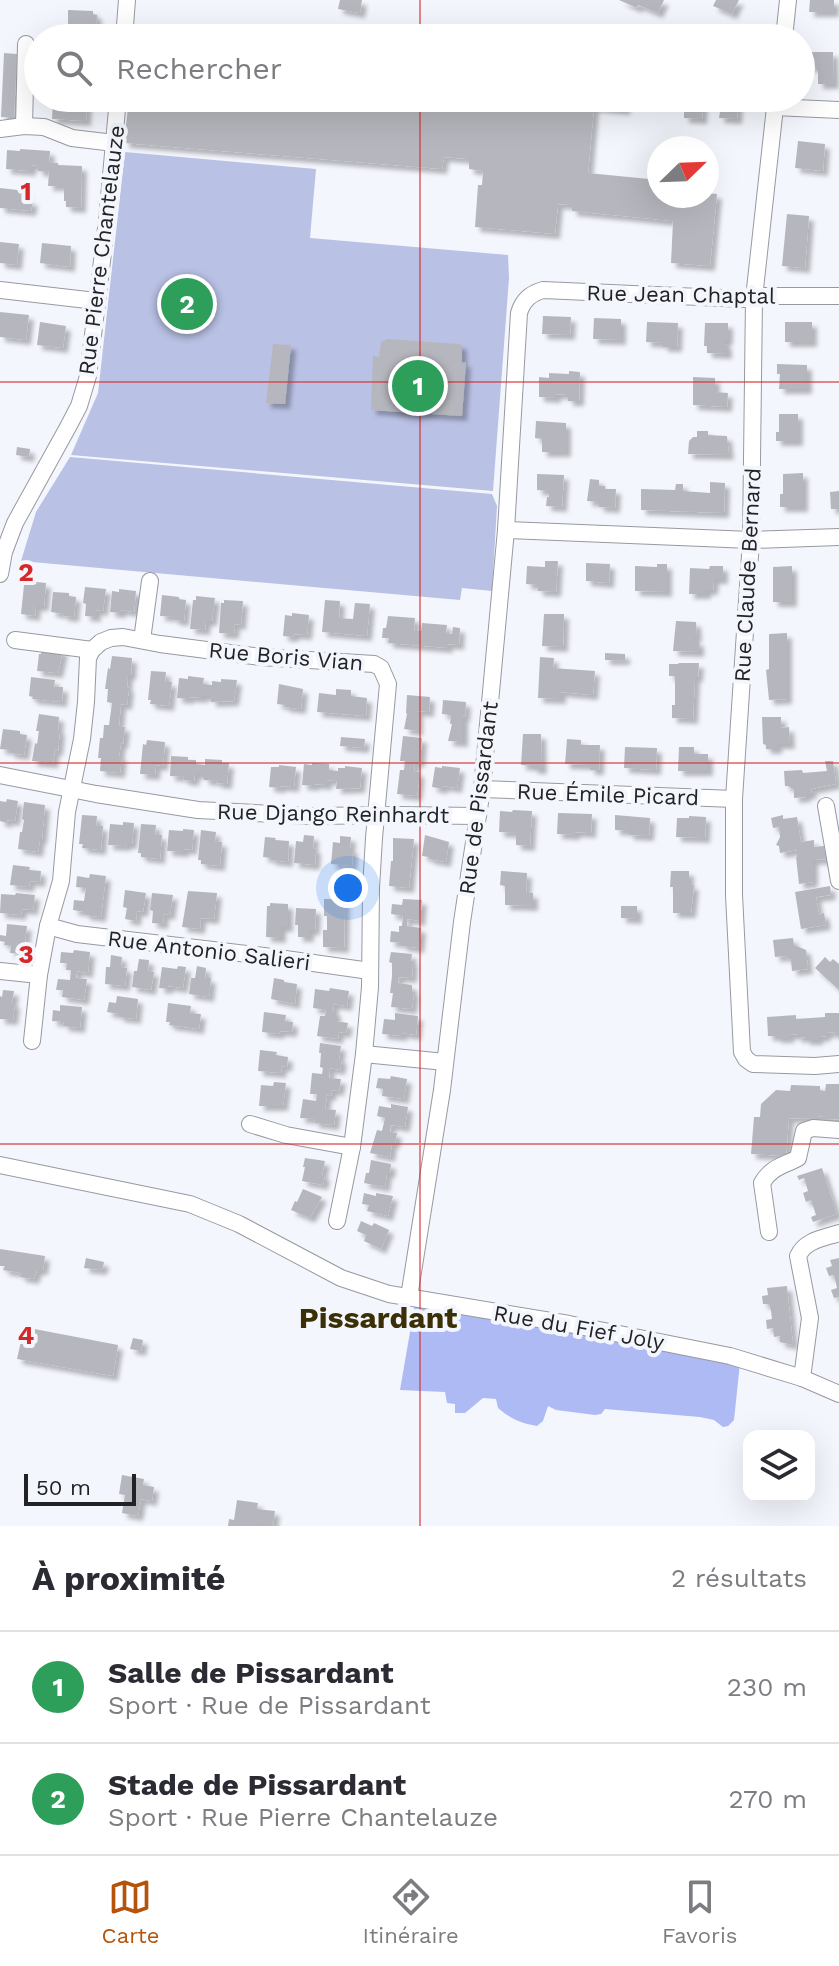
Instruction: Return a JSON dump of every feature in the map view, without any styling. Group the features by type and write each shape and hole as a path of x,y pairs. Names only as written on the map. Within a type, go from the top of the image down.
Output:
{"street":[{"path":"125,24 127,0"},
{"path":"785,24 788,0"},
{"path":"815,107 839,110"},
{"path":"24,112 24,126"},
{"name":"Rue Pierre Chantelauze","path":"0,574 2,551 79,406 88,376 117,112"},
{"name":"Rue Claude Bernard","path":"774,112 754,298 751,540 734,799 734,895 742,1052 753,1064 839,1064"},
{"path":"0,129 24,126 53,129 72,138 114,143"},
{"path":"0,290 96,301"},
{"name":"Rue Jean Chaptal","path":"526,299 543,290 745,299 762,296 839,296"},
{"name":"Rue de Pissardant","path":"409,1297 482,789 506,530 519,313 526,299"},
{"path":"506,530 751,540 839,537"},
{"path":"142,640 150,581"},
{"name":"Rue Boris Vian","path":"15,640 92,650 101,642 123,637 261,657 374,664 381,668 388,684 376,816"},
{"path":"32,1041 39,975 48,926 61,881 67,812 82,739 86,667 92,650"},
{"name":"Rue Django Reinhardt","path":"0,775 198,810 311,816 477,816"},
{"name":"Rue Émile Picard","path":"482,789 734,799"},
{"path":"826,806 839,881"},
{"path":"337,1221 352,1147 364,1054 376,816"},
{"name":"Rue Antonio Salieri","path":"48,926 77,934 370,971"},
{"path":"0,971 39,975"},
{"path":"364,1054 445,1062"},
{"path":"250,1124 286,1135 352,1147"},
{"path":"769,1232 764,1179 772,1170 798,1158 804,1131 813,1128 839,1130"},
{"name":"Rue du Fief Joly","path":"0,1165 190,1204 239,1224 341,1278 374,1290 716,1353 802,1378 839,1394"},
{"path":"802,1378 810,1318 798,1256 809,1243 839,1233"}],"shaded area":[{"path":"125,152 316,169 310,238 508,255 509,278 493,491 71,455 98,393"},
{"path":"70,457 492,494 497,506 492,591 462,588 460,600 21,561 36,512"},
{"path":"415,1303 740,1363 734,1420 723,1427 714,1420 700,1417 605,1409 595,1415 556,1410 548,1406 543,1421 537,1426 507,1415 498,1408 496,1399 483,1398 465,1413 455,1413 455,1404 447,1403 445,1392 400,1390"}],"building":[{"path":"340,0 362,0 360,13 338,9"},
{"path":"619,0 664,0 658,13"},
{"path":"716,0 739,0 732,14 713,6"},
{"path":"810,0 834,0 834,12 809,12"},
{"path":"68,10 93,11 97,15 97,24 68,24"},
{"path":"815,52 833,52 834,84 818,84 818,67 815,67"},
{"path":"4,53 17,54 14,117 1,117"},
{"path":"52,112 86,112 86,121 52,119"},
{"path":"127,112 594,112 588,173 647,179 647,208 716,208 710,266 671,263 673,221 572,211 572,205 558,204 555,234 475,227 478,185 482,185 483,171 469,169 469,159 444,157 442,169 124,143"},
{"path":"684,112 702,112 702,119 684,118"},
{"path":"720,112 737,112 737,119 719,118"},
{"path":"798,141 825,144 823,171 795,168"},
{"path":"7,150 50,151 49,162 82,166 81,208 66,207 64,186 48,186 49,172 38,171 38,166 31,165 31,171 6,169"},
{"path":"0,188 27,191 26,200 33,201 31,211 0,208"},
{"path":"787,214 809,216 805,268 782,266"},
{"path":"0,242 19,244 17,265 0,263"},
{"path":"42,243 71,246 70,267 40,263"},
{"path":"0,312 29,315 26,340 0,337"},
{"path":"543,316 571,317 570,335 542,334"},
{"path":"594,318 621,319 621,340 593,339"},
{"path":"40,322 66,326 63,348 37,345"},
{"path":"647,322 678,323 677,347 646,342"},
{"path":"785,322 812,322 812,342 785,342"},
{"path":"705,323 728,323 728,340 725,340 727,354 707,353 707,346 704,346"},
{"path":"387,339 462,346 462,363 466,362 462,416 371,410 373,356 379,357 381,342"},
{"path":"273,344 291,345 285,404 266,403"},
{"path":"777,364 807,365 807,389 779,389"},
{"path":"569,371 580,372 579,401 568,401 568,395 539,397 539,377 549,378 549,373 569,374"},
{"path":"693,377 715,378 715,392 728,393 727,407 693,405"},
{"path":"779,414 798,414 798,441 776,441"},
{"path":"536,421 566,423 566,452 542,452 542,439 535,438"},
{"path":"697,431 727,436 729,455 688,454 689,441 697,437"},
{"path":"17,447 30,449 29,457 16,455"},
{"path":"803,473 803,507 780,507 783,474"},
{"path":"537,474 564,475 562,507 546,506 549,491 537,490"},
{"path":"590,479 599,480 599,486 605,486 605,489 616,489 615,508 599,507 599,502 587,501"},
{"path":"710,482 725,483 724,513 641,510 641,489 675,490 676,484 683,484 683,491 710,493"},
{"path":"839,491 839,509 831,509 830,492"},
{"path":"545,561 558,561 556,592 538,591 538,585 526,584 527,566 545,567"},
{"path":"586,563 610,564 609,583 586,581"},
{"path":"657,564 667,564 667,592 635,591 635,566 657,567"},
{"path":"710,566 723,566 723,579 714,579 713,590 706,590 706,594 689,594 690,568 709,569"},
{"path":"792,566 792,602 773,602 773,567"},
{"path":"27,581 46,583 44,606 36,606 35,616 21,614"},
{"path":"85,587 106,589 103,611 96,610 96,617 85,616"},
{"path":"119,589 136,591 134,612 110,612 112,591 119,592"},
{"path":"53,592 69,593 69,596 76,597 74,617 51,612"},
{"path":"162,595 186,600 184,621 160,616"},
{"path":"196,596 215,598 212,621 206,621 205,630 190,629"},
{"path":"224,600 243,601 241,625 235,624 234,634 219,633 221,603"},
{"path":"325,600 340,601 339,618 353,619 355,603 370,604 367,636 322,632"},
{"path":"292,613 309,615 307,635 283,636 285,615 292,616"},
{"path":"544,614 564,614 563,647 542,646"},
{"path":"388,616 415,618 414,631 421,631 422,623 447,625 446,633 452,634 453,627 460,628 459,645 448,644 448,648 388,643 389,638 382,638"},
{"path":"676,621 696,622 697,637 694,641 699,641 699,652 673,651"},
{"path":"787,633 787,699 769,700 766,670 769,669 769,634"},
{"path":"42,648 63,650 58,673 37,671"},
{"path":"605,653 625,654 625,660 605,660"},
{"path":"112,656 132,658 127,705 121,704 119,726 125,727 119,756 122,756 120,773 100,771 101,758 98,758 104,725 109,725 112,703 107,702 108,689 105,689"},
{"path":"540,657 554,658 553,668 595,671 593,695 561,692 561,699 538,698"},
{"path":"699,663 698,677 695,677 693,719 672,718 675,676 669,676 669,664"},
{"path":"151,671 166,672 165,682 172,682 169,706 150,704"},
{"path":"188,676 204,678 203,684 212,685 212,681 221,682 221,679 237,680 234,701 211,702 211,696 177,698 179,678 188,679"},
{"path":"31,677 55,680 54,687 63,687 62,702 32,699 29,696"},
{"path":"279,684 303,689 301,709 277,704"},
{"path":"336,689 351,690 351,696 367,698 366,716 317,712 319,693 336,695"},
{"path":"407,695 430,697 429,712 418,711 418,731 404,729"},
{"path":"443,700 466,702 463,742 448,741 451,715 442,714"},
{"path":"39,714 59,717 58,751 55,750 53,763 32,761 39,731 36,731"},
{"path":"762,717 781,717 781,728 789,727 790,744 777,744 777,749 766,749"},
{"path":"3,729 27,735 24,755 0,749"},
{"path":"523,734 541,734 542,769 521,765"},
{"path":"403,736 422,738 420,762 415,762 414,771 419,772 417,796 397,794 400,770 404,770 405,761 400,761"},
{"path":"341,737 365,739 364,748 340,746"},
{"path":"567,739 581,740 581,745 600,745 599,770 590,770 590,765 565,764"},
{"path":"147,740 165,742 163,766 156,765 155,775 140,774 143,744 146,745"},
{"path":"625,747 657,748 656,770 624,768"},
{"path":"679,747 694,747 694,754 708,754 708,771 678,771"},
{"path":"171,756 188,757 188,760 196,760 196,764 205,765 205,759 229,763 227,784 204,780 204,774 195,774 194,781 170,776"},
{"path":"825,761 833,761 836,784 811,789 812,794 794,798 794,790 785,786 784,771 827,771"},
{"path":"304,764 329,764 329,770 338,771 338,768 345,766 362,768 360,788 336,789 337,781 327,780 327,785 302,785"},
{"path":"271,767 296,767 294,787 269,787"},
{"path":"435,767 460,768 457,788 432,787"},
{"path":"7,799 18,801 15,821 7,820 7,823 0,821 0,801 6,802"},
{"path":"24,802 45,805 38,852 18,849"},
{"path":"500,811 532,811 530,846 516,845 516,833 499,832"},
{"path":"558,813 592,814 591,833 557,834"},
{"path":"82,815 97,816 96,826 103,826 101,850 82,848 83,844 79,844"},
{"path":"615,815 650,818 649,836 629,835 629,831 615,830"},
{"path":"783,815 783,819 797,817 801,842 814,840 814,847 824,846 826,859 813,860 813,882 799,884 797,850 780,853 776,845 780,837 779,827 773,828 771,818"},
{"path":"706,817 705,838 676,837 677,818"},
{"path":"123,822 134,823 132,844 108,845 110,824 123,825"},
{"path":"141,824 156,825 155,835 162,835 160,859 141,857 138,853"},
{"path":"169,830 194,830 192,850 167,851"},
{"path":"201,830 216,832 215,841 222,842 220,866 201,864 198,860"},
{"path":"304,835 314,836 315,865 294,863 296,841 303,842"},
{"path":"425,835 449,842 446,862 422,856"},
{"path":"340,836 351,837 352,866 331,864 333,842 340,843"},
{"path":"265,837 289,841 288,862 263,857"},
{"path":"393,838 414,839 409,888 389,886"},
{"path":"13,865 41,871 40,882 30,881 29,887 10,885"},
{"path":"501,871 527,873 526,893 533,893 533,906 505,905 505,886 500,885"},
{"path":"671,871 689,871 689,885 694,885 691,913 673,913"},
{"path":"90,874 106,876 101,917 73,910 74,900 84,901 86,888 76,887 77,876 89,878"},
{"path":"830,886 831,895 816,897 819,914 824,913 826,925 801,929 795,892"},
{"path":"125,890 146,893 143,912 137,911 136,921 125,919"},
{"path":"188,891 217,893 214,919 201,918 200,929 182,927"},
{"path":"152,893 173,895 170,915 164,914 163,924 152,923"},
{"path":"1,894 35,895 33,910 22,909 21,915 0,913"},
{"path":"324,899 345,899 344,948 323,947 323,930 327,930"},
{"path":"403,899 422,900 420,921 407,919 407,926 421,928 419,948 390,942 391,931 399,932 403,916 391,914 392,904 402,905"},
{"path":"270,903 288,904 288,927 281,927 281,938 266,937 267,906"},
{"path":"621,906 637,906 637,919 621,918"},
{"path":"296,908 316,909 315,930 309,930 309,937 298,937"},
{"path":"7,924 27,926 21,954 10,953 11,946 0,941 0,935 6,936"},
{"path":"793,938 794,945 806,950 808,969 792,971 791,960 784,956 775,957 773,940"},
{"path":"74,950 90,952 88,973 77,971 76,978 87,979 84,1000 62,997 63,990 56,990 58,979 70,980 71,970 66,970 67,963 60,963 61,952 73,953"},
{"path":"391,952 412,954 412,978 399,977 398,983 412,985 412,1009 391,1007"},
{"path":"111,955 122,957 121,967 127,968 125,986 105,984 106,967 110,967"},
{"path":"825,957 839,964 839,990 815,968"},
{"path":"139,959 149,960 148,971 154,972 151,990 132,987"},
{"path":"178,966 186,967 183,988 159,988 162,967 177,969"},
{"path":"197,966 206,968 205,978 211,978 209,997 189,994 191,978 195,978"},
{"path":"274,978 297,984 295,1004 271,999"},
{"path":"330,988 349,991 347,1006 334,1004 336,1021 348,1023 346,1033 339,1032 338,1039 317,1036 320,1016 325,1016 326,1010 313,1008 315,989 329,991"},
{"path":"3,990 14,991 13,1020 0,1019"},
{"path":"117,996 138,999 136,1019 107,1012 109,1002 116,1003"},
{"path":"168,1003 191,1006 190,1013 201,1014 199,1029 169,1025 170,1022 166,1022"},
{"path":"60,1005 82,1007 80,1028 52,1021 53,1010 60,1011"},
{"path":"264,1012 286,1015 285,1021 293,1022 292,1032 262,1032"},
{"path":"395,1013 418,1016 416,1035 382,1034 384,1019 395,1020"},
{"path":"825,1013 839,1013 839,1035 826,1033 818,1040 797,1038 797,1034 789,1035 789,1038 768,1036 767,1017 825,1017"},
{"path":"320,1043 341,1046 340,1070 330,1068 329,1078 341,1079 339,1091 332,1090 331,1096 327,1095 325,1109 336,1110 334,1125 300,1118 303,1099 316,1101 317,1094 310,1094 312,1073 322,1074"},
{"path":"260,1050 288,1057 287,1067 282,1066 281,1073 258,1071"},
{"path":"391,1076 407,1079 404,1099 382,1096 383,1089 376,1088 378,1078 390,1079"},
{"path":"274,1082 286,1083 283,1106 259,1106 261,1085 273,1086"},
{"path":"826,1084 839,1084 839,1119 824,1120 824,1117 818,1116 818,1119 789,1118 786,1156 751,1154 754,1117 760,1117 761,1104 776,1090 790,1091 791,1085 820,1086 820,1090 825,1091"},
{"path":"391,1104 408,1107 405,1127 391,1125 390,1132 397,1133 390,1157 370,1153 377,1130 382,1131 385,1118 377,1116 379,1106 391,1108"},
{"path":"305,1158 325,1161 323,1185 302,1181"},
{"path":"371,1160 391,1164 385,1187 364,1183"},
{"path":"822,1168 837,1214 813,1222 811,1217 816,1215 811,1200 806,1202 803,1193 808,1191 804,1178 799,1180 797,1176"},
{"path":"303,1189 322,1197 310,1218 291,1210"},
{"path":"364,1193 393,1196 388,1216 367,1211 369,1205 362,1204"},
{"path":"361,1221 389,1230 381,1249 364,1241 366,1235 357,1231"},
{"path":"0,1249 45,1256 43,1270 37,1270 34,1279 3,1270 5,1266 0,1266"},
{"path":"86,1258 104,1262 103,1267 101,1270 84,1268"},
{"path":"839,1258 839,1297 834,1298 831,1290 837,1288 834,1275 829,1276 826,1268 832,1266 830,1260"},
{"path":"787,1286 793,1345 780,1342 780,1336 774,1337 773,1328 767,1329 766,1320 772,1319 771,1311 769,1304 763,1304 762,1296 768,1295 767,1288"},
{"path":"24,1327 118,1345 113,1376 17,1359"},
{"path":"133,1338 143,1340 141,1351 130,1349"},
{"path":"122,1475 144,1479 143,1485 154,1487 152,1501 141,1499 138,1516 122,1513 125,1495 119,1494"},
{"path":"237,1500 258,1503 257,1509 275,1511 273,1526 228,1526 229,1519 234,1520"}],"place":[{"name":"Stade de Pissardant","path":"187,304"},
{"name":"Salle de Pissardant","path":"418,386"}],"district":[{"name":"Pissardant","path":"378,1318"}]}
